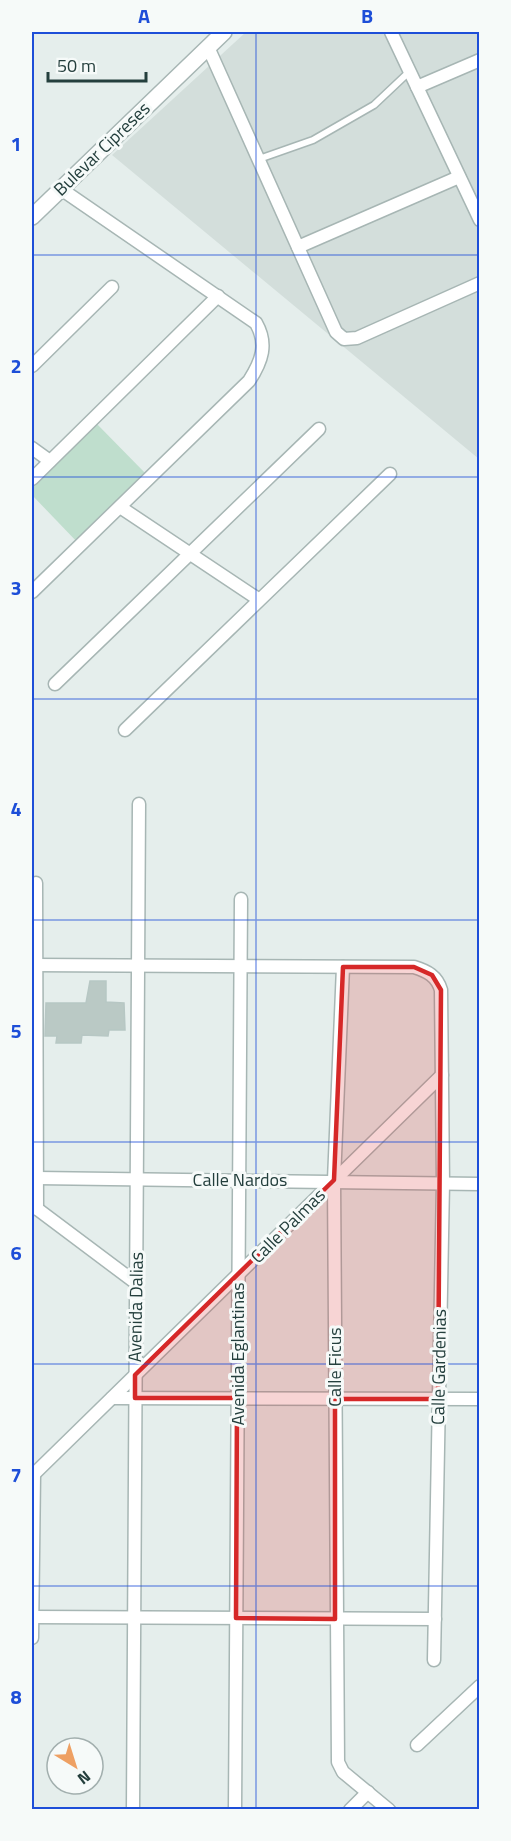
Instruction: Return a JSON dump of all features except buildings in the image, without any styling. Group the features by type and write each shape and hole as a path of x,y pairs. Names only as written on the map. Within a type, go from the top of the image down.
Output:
{"street":[{"path":"391,32 480,220"},
{"path":"217,36 258,159 336,332 344,339 357,338 480,283"},
{"name":"Bulevar Cipreses","path":"32,217 217,36"},
{"path":"417,87 480,60"},
{"path":"298,247 459,177"},
{"path":"32,201 61,189 256,323 261,333 263,353 249,381 32,592"},
{"path":"32,366 112,287"},
{"path":"32,479 218,296"},
{"path":"55,684 319,429"},
{"path":"32,448 51,461"},
{"path":"125,730 258,599 390,474"},
{"path":"120,507 258,599"},
{"name":"Avenida Dalias","path":"133,1809 139,804"},
{"path":"36,883 34,965 37,1178 34,1207 136,1283"},
{"name":"Avenida Eglantinas","path":"235,1809 241,899"},
{"path":"34,965 343,967"},
{"name":"Calle Gardenias","path":"343,967 414,967 432,975 439,982 443,1183 434,1660"},
{"name":"Calle Ficus","path":"343,967 334,1180 339,1768 368,1792"},
{"name":"Calle Palmas","path":"33,1475 442,1075"},
{"name":"Calle Nardos","path":"37,1178 334,1180 480,1184"},
{"path":"112,1398 480,1400"},
{"path":"32,1638 33,1475"},
{"path":"32,1617 435,1619"},
{"path":"417,1745 480,1686"},
{"path":"350,1809 368,1792 389,1809"}],"lane":[{"path":"258,159 313,140 374,105 410,71"}],"highlighted area":[{"path":"343,967 414,967 432,975 441,990 438,1399 335,1399 335,1619 236,1618 237,1398 135,1398 135,1375 334,1180"}],"shaded area":[{"path":"246,32 479,32 479,459 112,155"}],"green space":[{"path":"94,421 148,476 80,545 32,495 32,483"}]}
